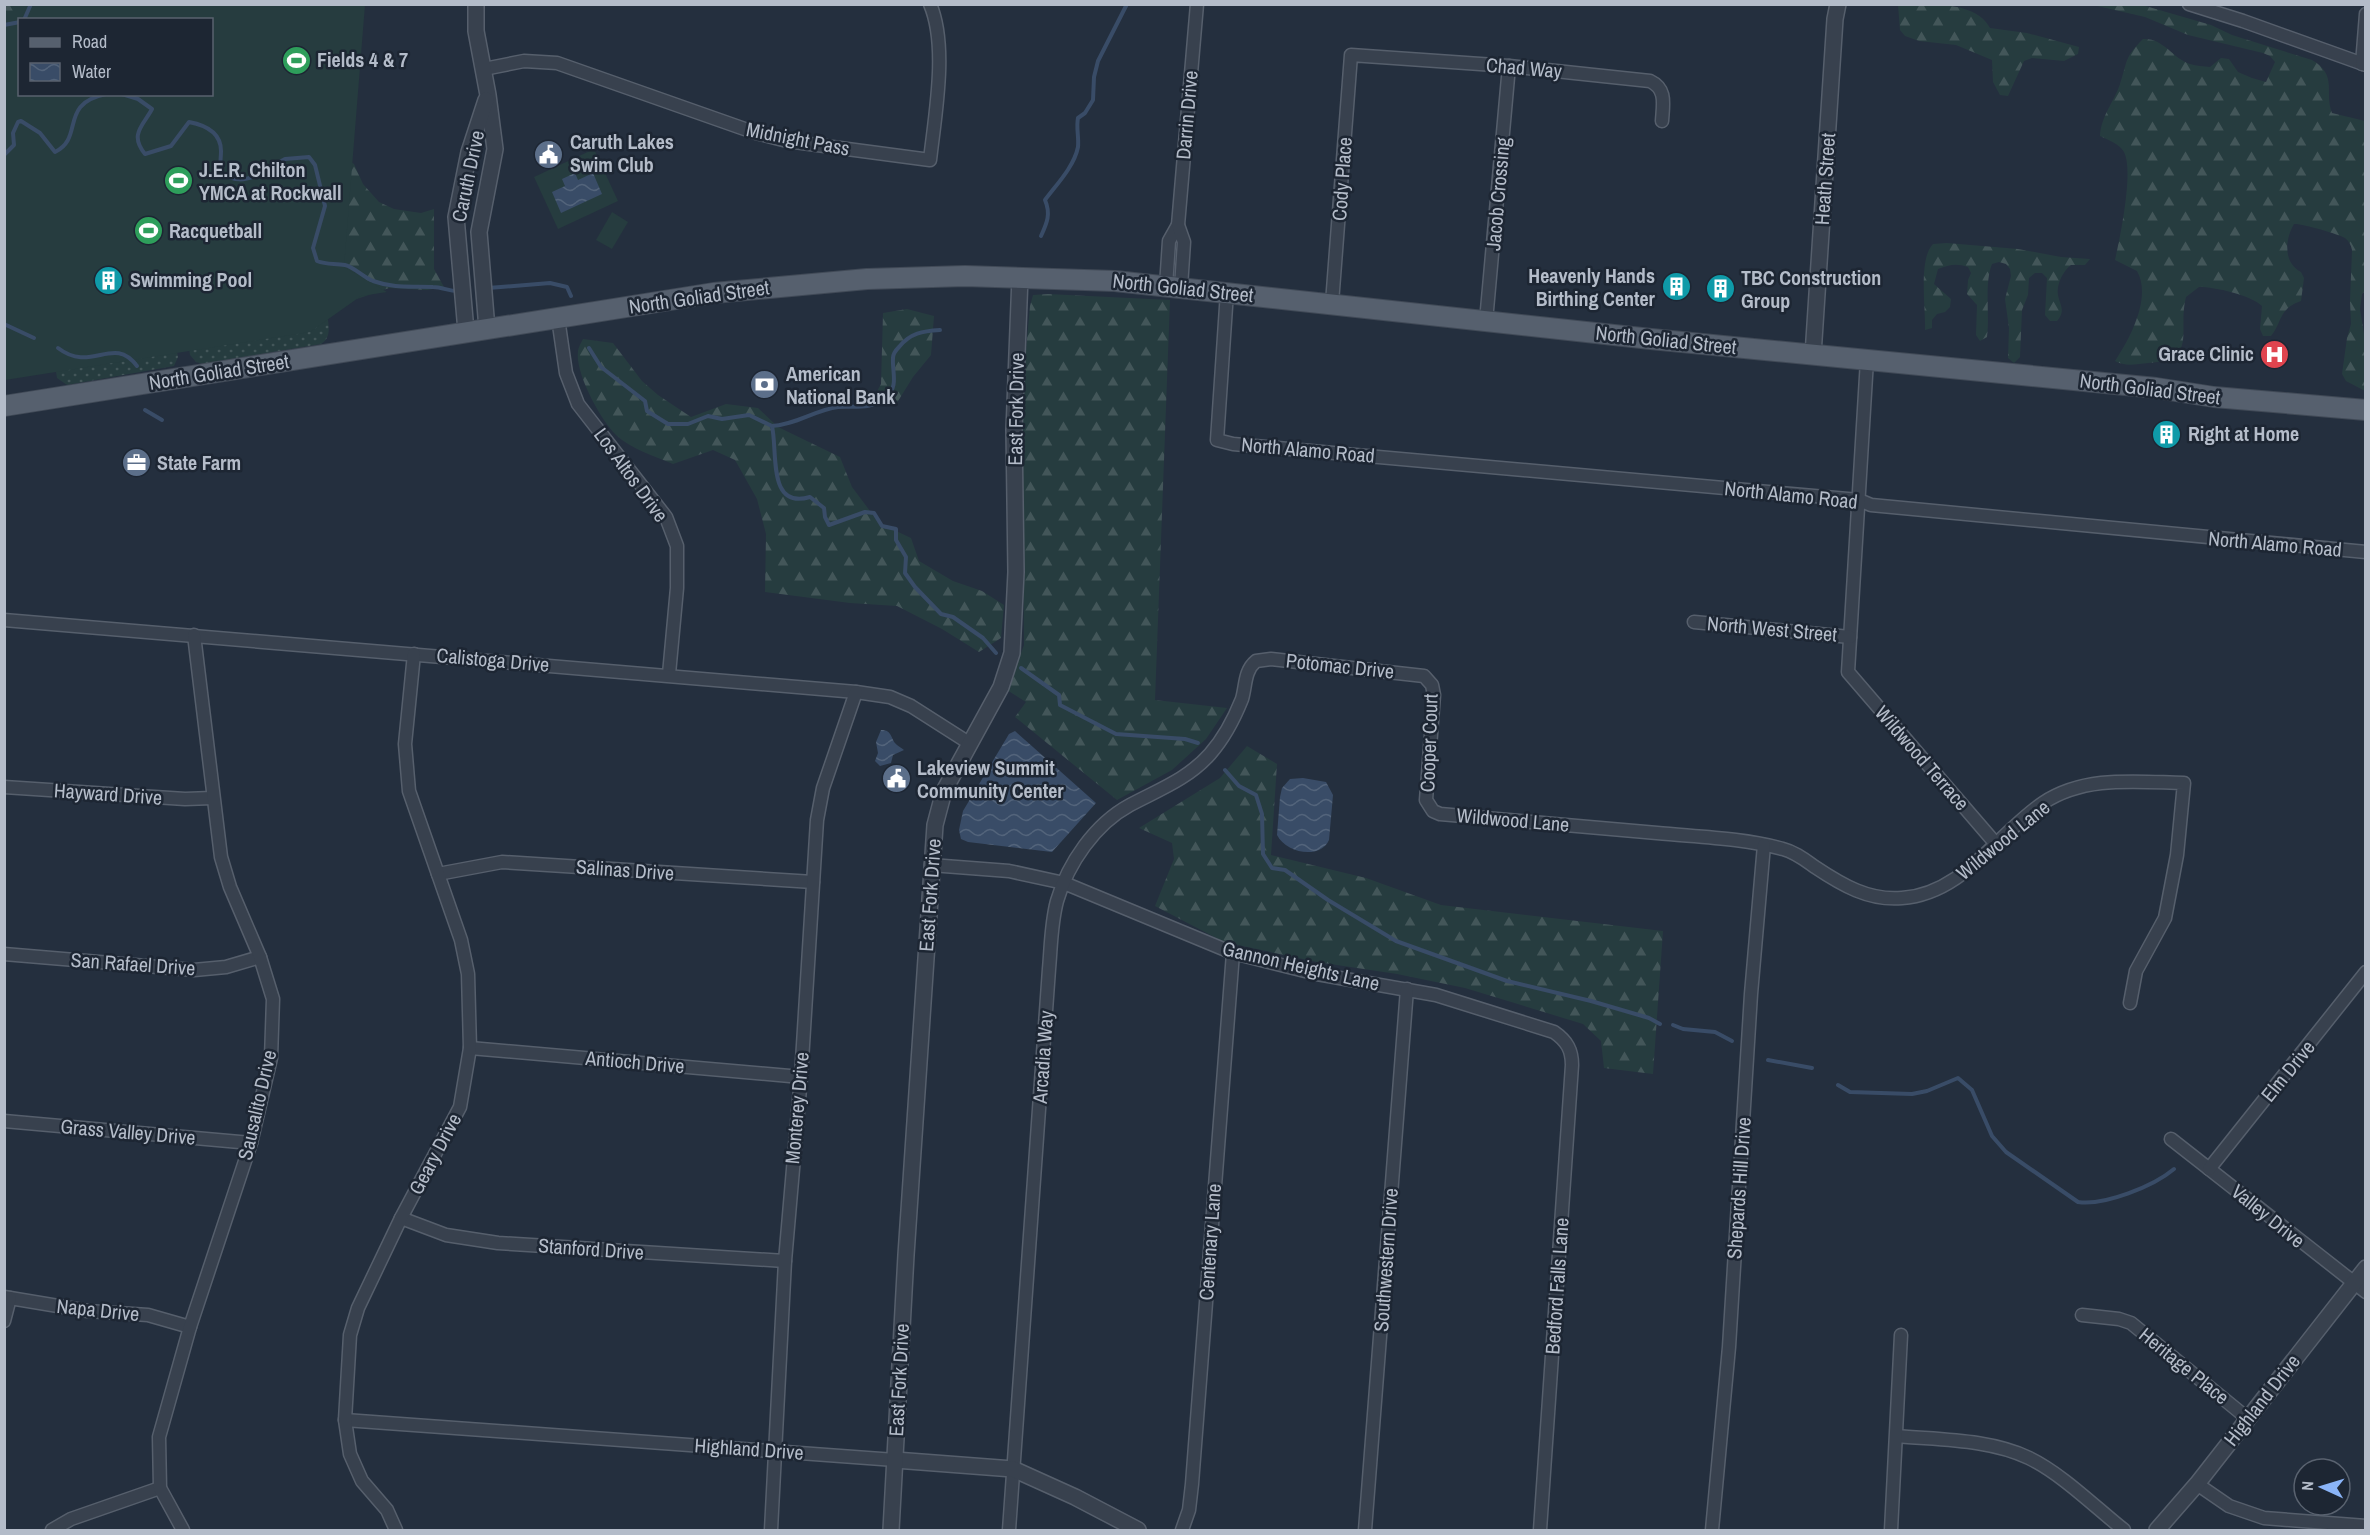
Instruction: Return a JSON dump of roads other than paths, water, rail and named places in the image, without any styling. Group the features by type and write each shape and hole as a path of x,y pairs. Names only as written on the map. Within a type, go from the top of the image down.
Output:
{"main road":[{"name":"North Goliad Street","path":"4,406 688,296 774,286 879,279 1020,277 1084,279 1227,292 1813,355 2156,388 2214,397 2366,410"}],"street":[{"name":"Caruth Drive","path":"476,4 476,31 484,69 495,149 479,231 487,328"},
{"name":"Midnight Pass","path":"484,69 524,61 557,63 756,133 787,141 930,160 939,82 937,20 930,4"},
{"name":"Darrin Drive","path":"1173,287 1184,243 1178,225 1197,4"},
{"name":"Heath Street","path":"1813,355 1835,19 1838,4"},
{"path":"2189,4 2364,65 2366,14"},
{"name":"Chad Way","path":"1351,55 1509,66 1650,81 1661,88 1662,121"},
{"name":"Cody Place","path":"1332,303 1351,55"},
{"name":"Jacob Crossing","path":"1486,321 1509,66"},
{"name":"Caruth Drive","path":"466,331 459,275 456,217 470,152 488,94"},
{"name":"East Fork Drive","path":"891,1530 935,825 944,791 1001,687 1012,653 1016,572 1014,430 1020,277"},
{"name":"North Alamo Road","path":"1227,292 1217,440 1241,446 1355,453 1859,500 1871,505 2366,552"},
{"name":"Los Altos Drive","path":"558,318 566,373 578,404 666,517 676,546 677,588 669,674"},
{"path":"1850,637 1867,360"},
{"name":"Calistoga Drive","path":"4,620 669,674 856,692 890,697 912,706 969,743"},
{"name":"North West Street","path":"1694,622 1850,637"},
{"name":"Sausalito Drive","path":"183,1530 160,1488 159,1437 190,1327 251,1143 271,1058 273,999 260,957 223,865 212,798 194,635"},
{"name":"Wildwood Terrace","path":"1850,637 1848,672 1996,844"},
{"name":"Geary Drive","path":"396,1530 387,1510 362,1481 350,1454 345,1420 350,1335 358,1308 401,1218 460,1107 470,1048 468,974 461,940 409,791 405,744 414,654"},
{"name":"Potomac Drive","path":"1251,666 1256,662 1271,659 1419,674 1429,680"},
{"name":"Arcadia Way","path":"1009,1530 1052,938 1057,901 1080,852 1108,820 1127,806 1170,786 1209,756 1224,736 1234,717 1251,666"},
{"name":"Cooper Court","path":"1429,680 1434,695 1426,793 1429,806"},
{"name":"Monterey Drive","path":"771,1530 785,1261 801,1077 817,820 823,788 856,692"},
{"name":"Wildwood Lane","path":"1429,806 1440,814 1723,839 1786,849 1838,883 1856,891 1879,897 1902,898 1921,895 1951,882 2043,803 2065,793 2104,781 2184,783 2177,855 2165,918 2136,971 2130,1003"},
{"name":"Hayward Drive","path":"4,787 185,799 212,798"},
{"name":"Shepards Hill Drive","path":"1712,1530 1729,1347 1751,994 1764,845"},
{"name":"Salinas Drive","path":"438,874 502,862 813,882"},
{"name":"Gannon Heights Lane","path":"931,865 1009,871 1064,883 1233,952 1317,974 1407,989 1450,999 1554,1032 1566,1042"},
{"name":"Centenary Lane","path":"1182,1530 1189,1510 1192,1484 1233,952"},
{"name":"San Rafael Drive","path":"4,954 194,970 226,966 260,957"},
{"name":"Elm Drive","path":"2209,1169 2366,972"},
{"name":"Southwestern Drive","path":"1365,1530 1407,989"},
{"name":"Bedford Falls Lane","path":"1540,1530 1572,1065 1572,1054 1566,1042"},
{"name":"Antioch Drive","path":"470,1048 801,1077"},
{"name":"Grass Valley Drive","path":"4,1121 251,1143"},
{"name":"Valley Drive","path":"2171,1139 2359,1288"},
{"name":"Stanford Drive","path":"401,1218 446,1235 498,1243 785,1261"},
{"name":"Highland Drive","path":"2157,1530 2198,1484 2247,1418 2359,1288 2366,1268"},
{"path":"4,1322 8,1298"},
{"name":"Napa Drive","path":"8,1298 88,1311 148,1315 190,1327"},
{"name":"Heritage Place","path":"2082,1316 2119,1319 2131,1323 2247,1418"},
{"path":"1891,1530 1901,1335"},
{"name":"Highland Drive","path":"345,1420 1013,1469 1076,1497 1138,1530"},
{"path":"1897,1436 1982,1445 2029,1458 2049,1470 2124,1530"},
{"path":"2198,1484 2229,1506 2264,1518 2366,1526"},
{"path":"52,1530 71,1519 160,1488"}],"water":[{"path":"575,173 578,180 593,173 602,194 561,213 552,192 565,186 562,179"},
{"path":"881,730 888,732 895,743 904,750 893,755 891,763 880,766 875,761 878,753 876,742"},
{"path":"1015,731 1096,803 1052,852 968,842 961,839 959,830 963,811 1009,734"},
{"path":"1303,778 1326,782 1333,795 1329,840 1325,846 1311,852 1295,850 1281,841 1277,835 1282,788 1290,779"}],"waterway":[{"path":"25,18 31,4"},
{"path":"1041,236 1048,218 1045,200 1073,162 1078,147 1078,118 1085,113 1093,100 1094,77 1098,61 1127,4"},
{"path":"4,25 18,22"},
{"path":"4,155 14,145 13,133 18,122 21,121 40,133 55,152 64,146 69,138 82,105 100,96"},
{"path":"128,96 138,99 152,109 138,135 140,147 145,154 171,146 189,122 206,127 215,134 220,144 222,174 239,179 258,175"},
{"path":"267,169 285,159 309,157 315,165 325,206 313,248 317,261 348,266 373,281 389,285 437,287 460,291"},
{"path":"488,288 550,283 567,287 571,296"},
{"path":"4,324 34,338"},
{"path":"772,426 789,423 838,407 863,406 881,401 890,393 894,384 893,357 897,349 912,336 922,332 940,330"},
{"path":"58,348 70,355 81,357 119,353 128,357 137,366"},
{"path":"589,348 601,367 645,401 647,411 668,424 688,424 708,416 722,419 749,415 772,426 777,476 787,495 796,499 810,497 824,508 829,525 865,512 874,513 882,526 896,529 896,540 906,557 905,573 915,587 941,614 953,617 983,638 996,653"},
{"path":"145,410 162,420"},
{"path":"1021,668 1059,695 1060,705 1116,734 1185,739 1198,743"},
{"path":"1225,770 1239,786 1256,795 1262,814 1263,854 1272,868 1285,870 1328,900 1396,941 1507,981 1591,1001 1649,1018 1660,1024"},
{"path":"1673,1025 1683,1029 1715,1032 1732,1041"},
{"path":"1768,1060 1812,1068"},
{"path":"1838,1085 1850,1092 1912,1094 1927,1091 1958,1078 1972,1090 1992,1136 2006,1152 2078,1202 2115,1198 2142,1188 2174,1169"}],"place":[{"name":"Fields 4 & 7","path":"296,60"},
{"name":"Caruth Lakes Swim Club","path":"549,154"},
{"name":"J.E.R. Chilton YMCA at Rockwall","path":"178,181"},
{"name":"Racquetball","path":"148,231"},
{"name":"Swimming Pool","path":"109,280"},
{"name":"Heavenly Hands Birthing Center","path":"1676,287"},
{"name":"TBC Construction Group","path":"1720,289"},
{"name":"Grace Clinic","path":"2275,354"},
{"name":"American National Bank","path":"765,385"},
{"name":"Right at Home","path":"2167,434"},
{"name":"State Farm","path":"136,463"},
{"name":"Lakeview Summit Community Center","path":"896,779"}]}
